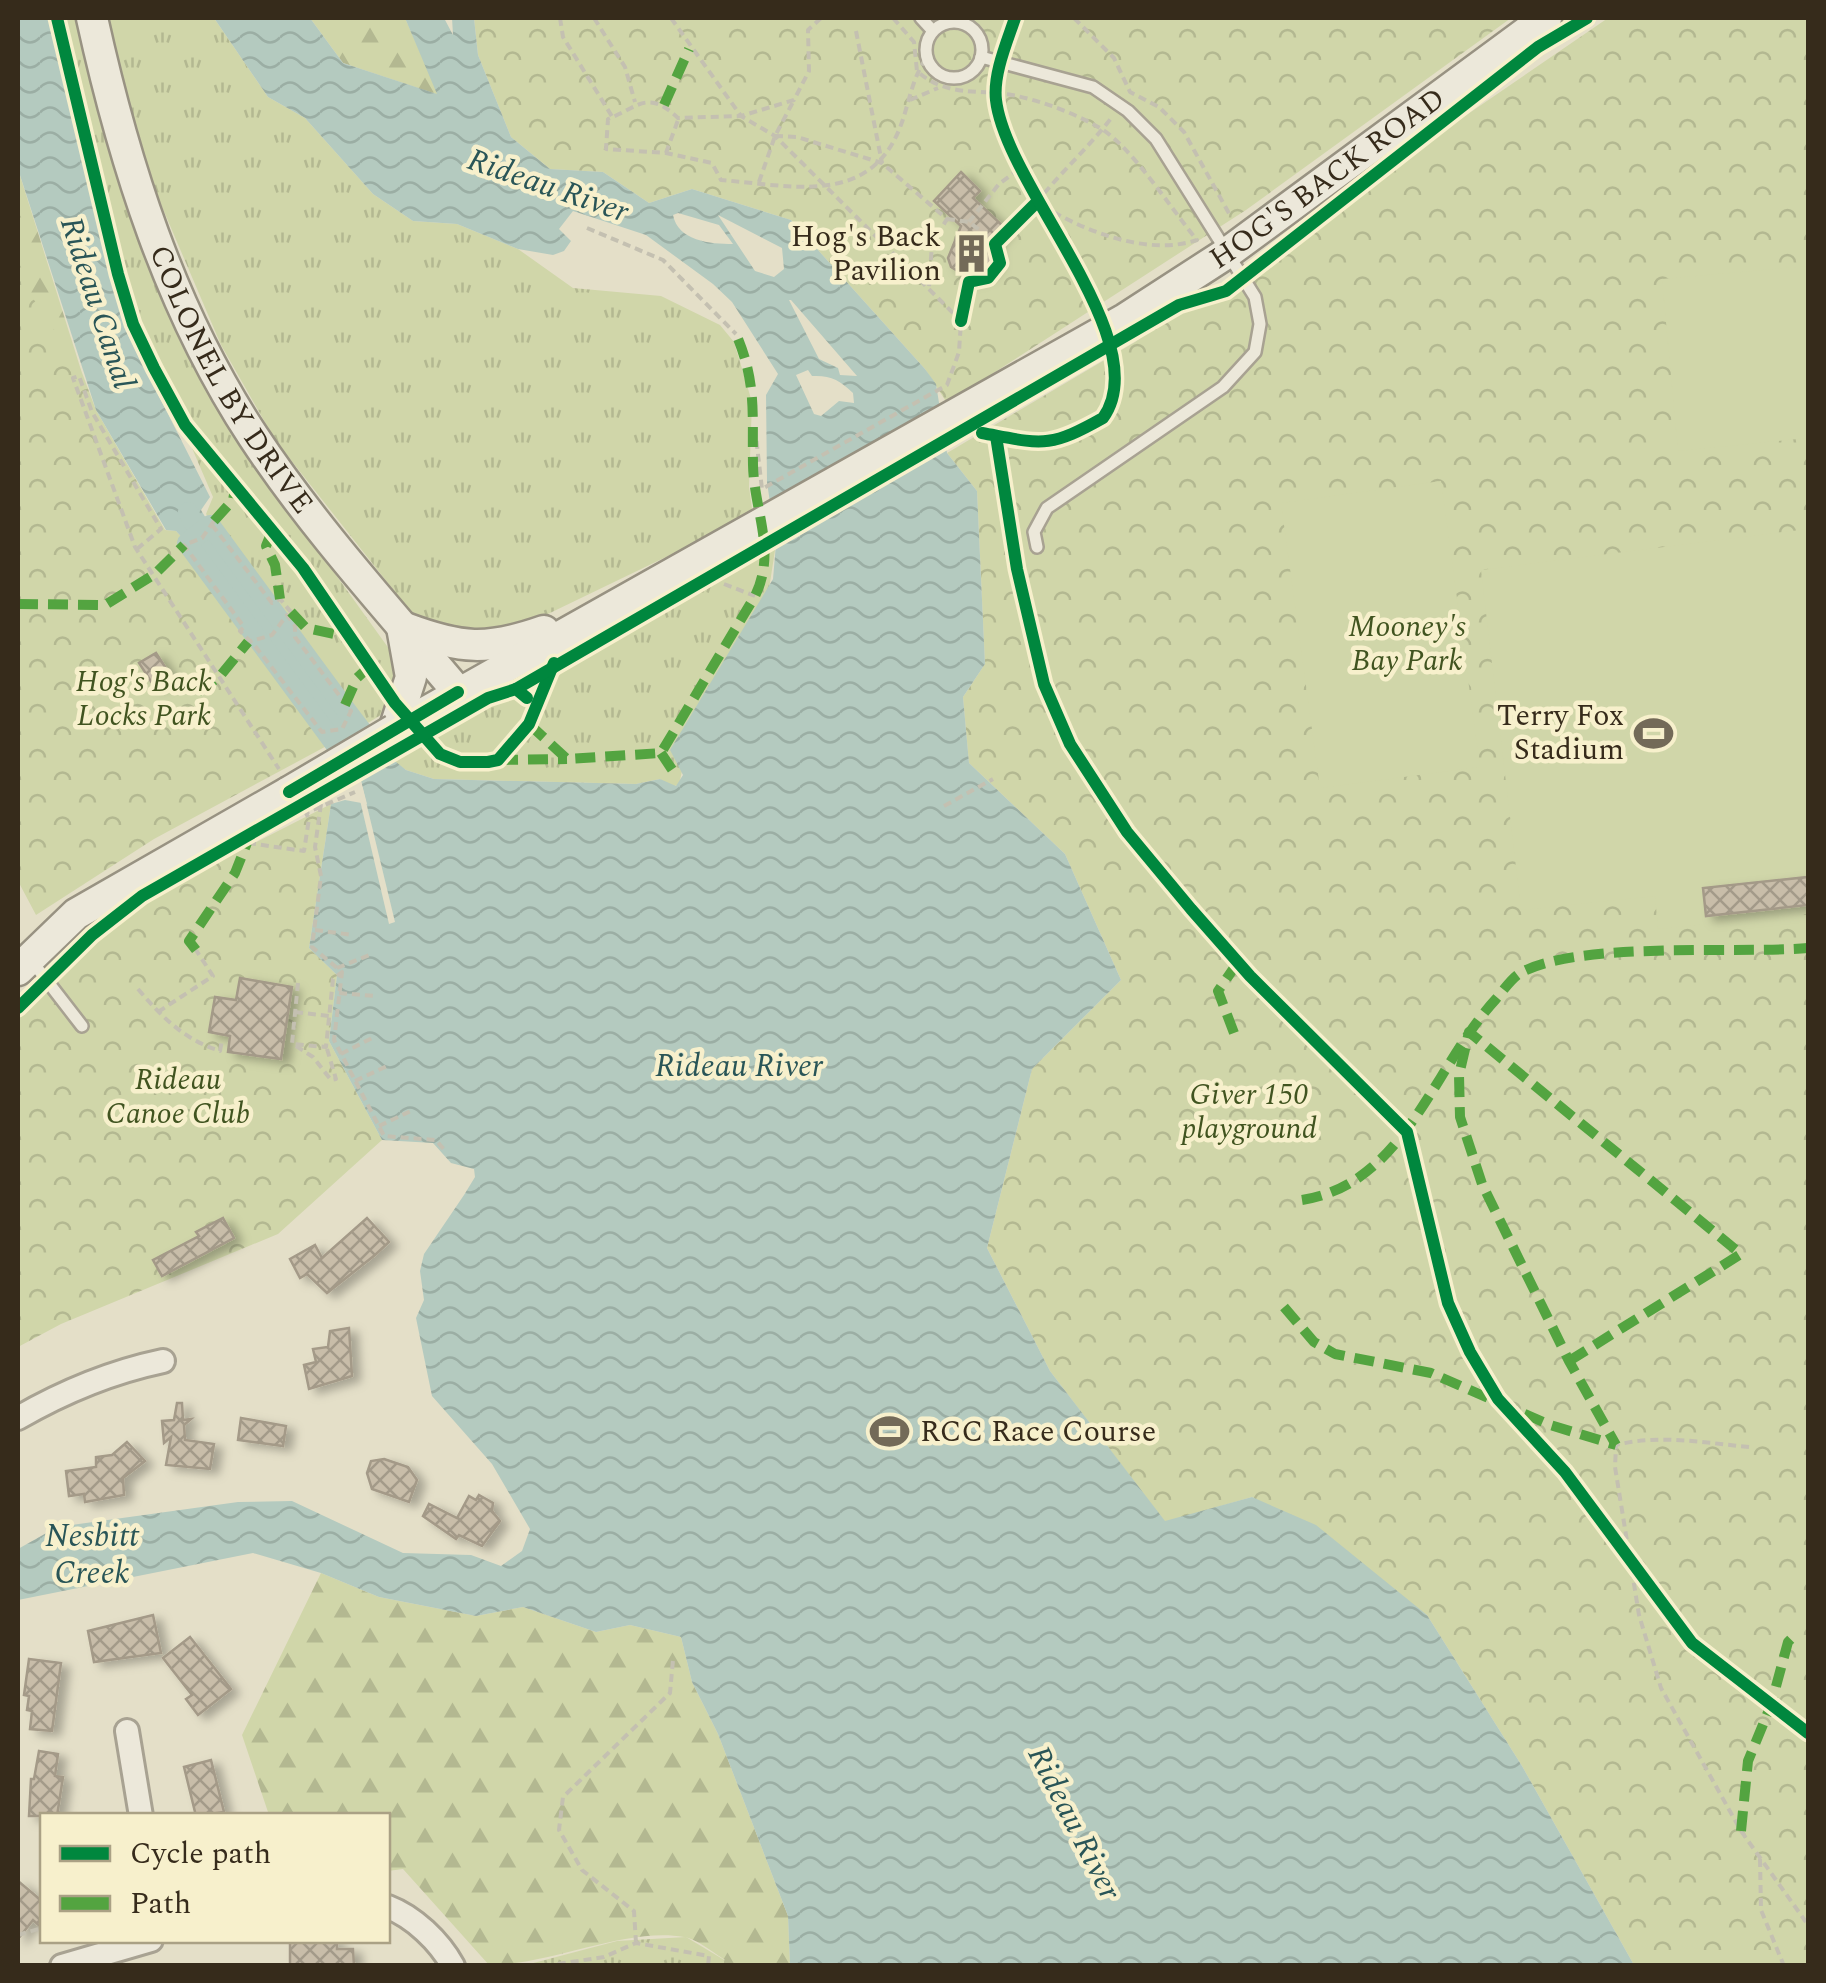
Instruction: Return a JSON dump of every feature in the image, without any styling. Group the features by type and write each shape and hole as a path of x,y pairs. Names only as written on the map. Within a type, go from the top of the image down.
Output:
{"main road":[{"name":"COLONEL BY DRIVE","path":"92,18 114,116 136,186 181,302 212,363 252,435 402,627 458,692"},
{"name":"HOG'S BACK ROAD","path":"23,963 76,914 110,893 458,692 746,536 1126,319 1227,252 1546,18"},
{"path":"394,730 410,686 402,627 450,645 474,648 515,642 618,606"}],"street":[{"path":"18,1418 50,1399 125,1369 163,1361"},
{"path":"127,1731 141,1813"},
{"path":"390,1908 443,1947 452,1966"},
{"path":"62,1966 121,1958 146,1943"}],"lane":[{"path":"920,18 933,30"},
{"path":"950,22 968,25 980,38 981,57 972,72 954,78 937,72 927,58 933,30 950,22"},
{"path":"981,57 1092,87 1128,111 1156,139 1249,284 1258,310 1259,340 1248,364 1223,388 1047,508 1034,532 1036,547"},
{"path":"23,963 82,1026"}],"path":[{"path":"560,18 564,36 613,118"},
{"path":"594,18 625,67 635,102"},
{"path":"671,18 741,116 775,136 961,322"},
{"path":"759,182 775,136 809,71 808,30 822,18"},
{"path":"794,100 741,116 678,118 664,105 635,102 608,120 606,149 666,153 712,163 721,180 842,185 882,163 910,100 917,71 914,42 894,18"},
{"path":"1074,18 1114,58 1130,92 1159,107 1184,132 1230,218"},
{"path":"856,32 882,163"},
{"path":"917,71 927,58"},
{"path":"996,100 1002,60"},
{"path":"917,71 938,88 1069,113 1102,130 1120,143 1197,240 1172,249 1108,234 1068,222 1037,202"},
{"path":"910,100 938,88"},
{"path":"1024,214 1114,114"},
{"path":"666,153 678,118"},
{"path":"775,136 797,137 882,163 947,219 969,222 982,232"},
{"path":"1010,150 1054,233"},
{"path":"969,222 999,184 1019,169"},
{"path":"930,287 932,244 947,219"},
{"path":"588,228 663,260 736,334"},
{"path":"997,240 1000,263"},
{"path":"756,437 762,489 947,385 959,352 962,303"},
{"path":"136,548 162,529 92,412 78,376 72,378 122,520 136,548 288,792 356,774"},
{"path":"249,641 272,635 285,616 351,710 342,729 322,732 240,631 244,627 186,544 202,538 213,523 272,603 280,598 292,612"},
{"path":"722,574 755,596"},
{"path":"944,806 994,779"},
{"path":"247,843 304,851 310,819 306,812 355,792"},
{"path":"321,804 315,846 321,876 312,947 340,970"},
{"path":"226,846 259,828"},
{"path":"314,930 353,935"},
{"path":"158,1012 213,976 196,950"},
{"path":"292,1044 314,1056 331,1080 336,1079 326,1047 333,979 340,970 372,954"},
{"path":"340,970 334,1037 378,1126 384,1136 436,1140 446,1152"},
{"path":"292,1044 298,983"},
{"path":"138,989 158,1012 199,1044 220,1051 222,1040"},
{"path":"340,993 374,996"},
{"path":"295,1012 329,1016"},
{"path":"327,1037 334,1037"},
{"path":"341,1054 374,1037"},
{"path":"292,1044 326,1047"},
{"path":"356,1081 387,1066"},
{"path":"378,1126 413,1110"},
{"path":"1749,1447 1646,1439 1616,1445 1615,1467 1647,1650 1661,1688 1760,1859 1806,1922"},
{"path":"1607,1526 1646,1581"},
{"path":"636,1943 634,1911 582,1870 559,1830 563,1797 670,1693 673,1660"},
{"path":"1760,1859 1761,1910 1784,1966"},
{"path":"545,1966 604,1957 636,1943 709,1956 708,1966"}],"green space":[{"path":"62,18 77,18 103,115 274,489 400,664 394,707 363,726 206,514 213,497 136,318"},
{"path":"108,18 214,18 268,97 305,118 373,194 413,221 457,224 518,249 573,288 661,296 720,325 734,342 752,402 749,487 753,515 500,637 417,620 275,440 221,345 148,174"},
{"path":"310,18 405,18 439,95 343,63"},
{"path":"474,18 1511,18 1246,210 947,403 925,369 791,220 692,189 649,203 603,172 550,169 511,137 478,55"},
{"name":"Mooney's Bay Park","path":"1608,18 1808,18 1808,1965 1634,1965 1522,1766 1427,1615 1252,1497 1165,1522 1050,1371 987,1248 1032,1069 1121,980 1065,854 969,763 963,697 985,664 977,491 947,453 1135,342"},
{"path":"18,169 81,370 45,382 18,369"},
{"path":"1808,266 1808,438 1678,451 1662,279"},
{"name":"Hog's Back Locks Park","path":"18,276 81,370 96,410 165,530 176,531 187,543 334,742 154,839 36,915 18,881"},
{"path":"1441,481 1480,767 1320,788 1281,503"},
{"name":"Terry Fox Stadium","path":"1808,529 1808,914 1658,929 1655,896 1521,910 1481,570"},
{"path":"776,544 769,589 671,750 682,771 679,785 670,787 660,779 636,784 434,779 406,770 390,759"},
{"name":"Rideau Canoe Club","path":"331,804 309,948 337,975 329,1041 382,1140 278,1234 61,1324 18,1347 18,1014 102,932 164,889"},
{"path":"321,1573 379,1597 476,1616 523,1607 596,1632 630,1625 681,1637 692,1682 718,1734 788,1916 790,1965 723,1965 725,1960 694,1940 661,1935 489,1965 403,1869 390,1871 390,1813 268,1813 242,1735"},
{"path":"686,1937 726,1961 723,1966 522,1966 617,1941"}],"water":[{"name":"Rideau Canal","path":"18,18 49,18 126,331 210,497 201,510 210,525 187,543 176,531 166,530 96,410 18,169"},
{"name":"Rideau River","path":"214,18 310,18 343,63 437,94 405,18 444,18 453,35 452,18 474,18 478,55 511,137 550,169 603,172 649,203 692,189 791,220 936,384 947,453 977,491 985,664 963,697 969,763 1065,854 1121,980 1032,1069 987,1248 1050,1371 1165,1521 1252,1497 1316,1525 1427,1615 1522,1766 1634,1965 790,1965 788,1916 718,1734 692,1682 681,1637 630,1625 596,1632 523,1607 476,1616 379,1597 321,1573 253,1553 18,1600 18,1549 57,1527 238,1502 292,1501 403,1553 471,1555 501,1566 522,1551 530,1529 492,1464 432,1396 416,1318 424,1300 420,1271 424,1254 475,1177 474,1169 451,1163 433,1143 382,1140 329,1041 337,975 309,948 331,804 345,800 367,804 360,777 343,755 369,740 406,770 434,779 636,784 660,779 676,786 683,775 670,750 773,579 776,544 767,482 766,395 778,374 732,302 646,235 573,211 559,229 571,241 564,251 553,255 518,249 457,224 413,221 373,194 305,118 268,97","holes":["678,213 719,225 733,244 688,236 673,215","718,215 782,248 784,269 774,277 755,271","789,300 857,376 840,375 838,368 819,359","808,370 812,376 834,379 853,393 854,403 839,401 821,416 814,414 796,375"]}],"pier":[{"path":"946,408 951,444 771,545 766,511"},
{"path":"372,737 395,756 360,777 395,922 389,924 355,779 339,758"}],"building":[{"path":"961,172 980,191 973,198 1005,228 992,243 994,262 988,271 969,278 951,267 948,258 961,226 934,201"},
{"path":"156,653 171,676 154,686 139,663"},
{"path":"1808,877 1808,905 1706,916 1703,888"},
{"name":"Rideau Canoe Club","path":"240,978 292,987 281,1059 228,1052 230,1036 209,1032 215,997 236,1000"},
{"path":"223,1218 234,1238 162,1276 153,1260 199,1236 196,1232"},
{"path":"367,1218 389,1242 375,1255 327,1293 307,1274 300,1278 290,1259 315,1245 322,1258"},
{"path":"349,1328 352,1376 309,1389 304,1365 316,1362 313,1349 328,1347 330,1331"},
{"path":"177,1403 182,1403 183,1420 191,1419 184,1425 185,1440 214,1444 210,1469 166,1465 171,1437 164,1443 162,1421 174,1420"},
{"path":"241,1418 286,1426 283,1446 238,1440"},
{"path":"127,1442 145,1461 123,1478 124,1495 85,1502 84,1494 69,1496 66,1471 96,1467 96,1457 112,1455"},
{"path":"384,1459 408,1467 417,1480 409,1502 372,1489 367,1473 371,1461"},
{"path":"479,1495 493,1503 492,1511 500,1521 482,1546 459,1535 456,1539 423,1516 429,1504 457,1518 469,1496 476,1500"},
{"path":"153,1615 161,1653 94,1662 88,1631"},
{"path":"190,1637 231,1689 198,1715 186,1699 192,1695 163,1658"},
{"path":"29,1659 61,1663 52,1731 30,1729 32,1711 27,1710 29,1696 24,1695"},
{"path":"39,1751 58,1754 55,1776 63,1777 57,1813 29,1816"},
{"path":"211,1760 224,1812 195,1813 184,1767"},
{"path":"18,1881 40,1899 40,1926 33,1920 18,1939"},
{"path":"290,1943 337,1943 337,1949 353,1949 354,1966 290,1966"}],"waterway":[{"path":"188,512 202,538 366,760"},
{"path":"210,525 349,714 369,740 343,755 187,543 210,525"}],"marked path":[{"path":"664,105 689,49"},
{"path":"529,724 567,759 661,753 755,596 764,563 763,531 754,482 750,384 736,334"},
{"path":"214,521 233,500 236,484"},
{"path":"273,529 266,546 275,565 280,599"},
{"path":"18,604 105,605 155,574 184,545"},
{"path":"291,612 306,628 353,638"},
{"path":"198,692 220,676 248,642"},
{"path":"345,705 357,678 371,665"},
{"path":"661,753 677,777"},
{"path":"498,760 567,759"},
{"path":"196,950 189,941 235,873 247,843"},
{"path":"1302,1200 1337,1190 1367,1171 1392,1147 1474,1027 1522,972 1549,962 1620,952 1808,948"},
{"path":"1234,1033 1218,991 1238,962"},
{"path":"1569,1361 1741,1254 1469,1032 1459,1075 1460,1117 1482,1184 1569,1361 1616,1445"},
{"path":"1284,1307 1314,1342 1335,1354 1431,1373 1550,1425 1616,1445"},
{"path":"1741,1831 1748,1761 1771,1705 1788,1642 1796,1634"}],"cycle path":[{"path":"57,18 118,274 133,324 154,368 185,425 303,568 395,703 440,754 460,762 498,760 529,724 554,663"},
{"path":"982,433 1032,441 1069,435 1103,418 1115,386 1111,348 1096,307 1025,176 1006,136 996,100 999,69 1015,18"},
{"path":"516,689 1179,305 1226,291 1538,47 1587,18"},
{"path":"961,321 969,282 988,278 1000,263 995,244 1037,202"},
{"path":"996,436 1017,569 1044,684 1070,744 1127,832 1191,909 1250,976 1407,1132 1448,1303 1470,1352 1498,1399 1565,1472 1692,1643 1808,1733"},
{"path":"18,1008 92,935 142,896 488,698 516,689 527,698"},
{"path":"289,792 458,692"}],"place":[{"name":"Hog's Back Pavilion","path":"971,254"},
{"name":"Terry Fox Stadium","path":"1654,733"},
{"name":"RCC Race Course","path":"890,1432"}],"park label":[{"name":"Giver 150 playground","path":"1249,1112"}],"water label":[{"name":"Nesbitt Creek","path":"92,1554"}]}
